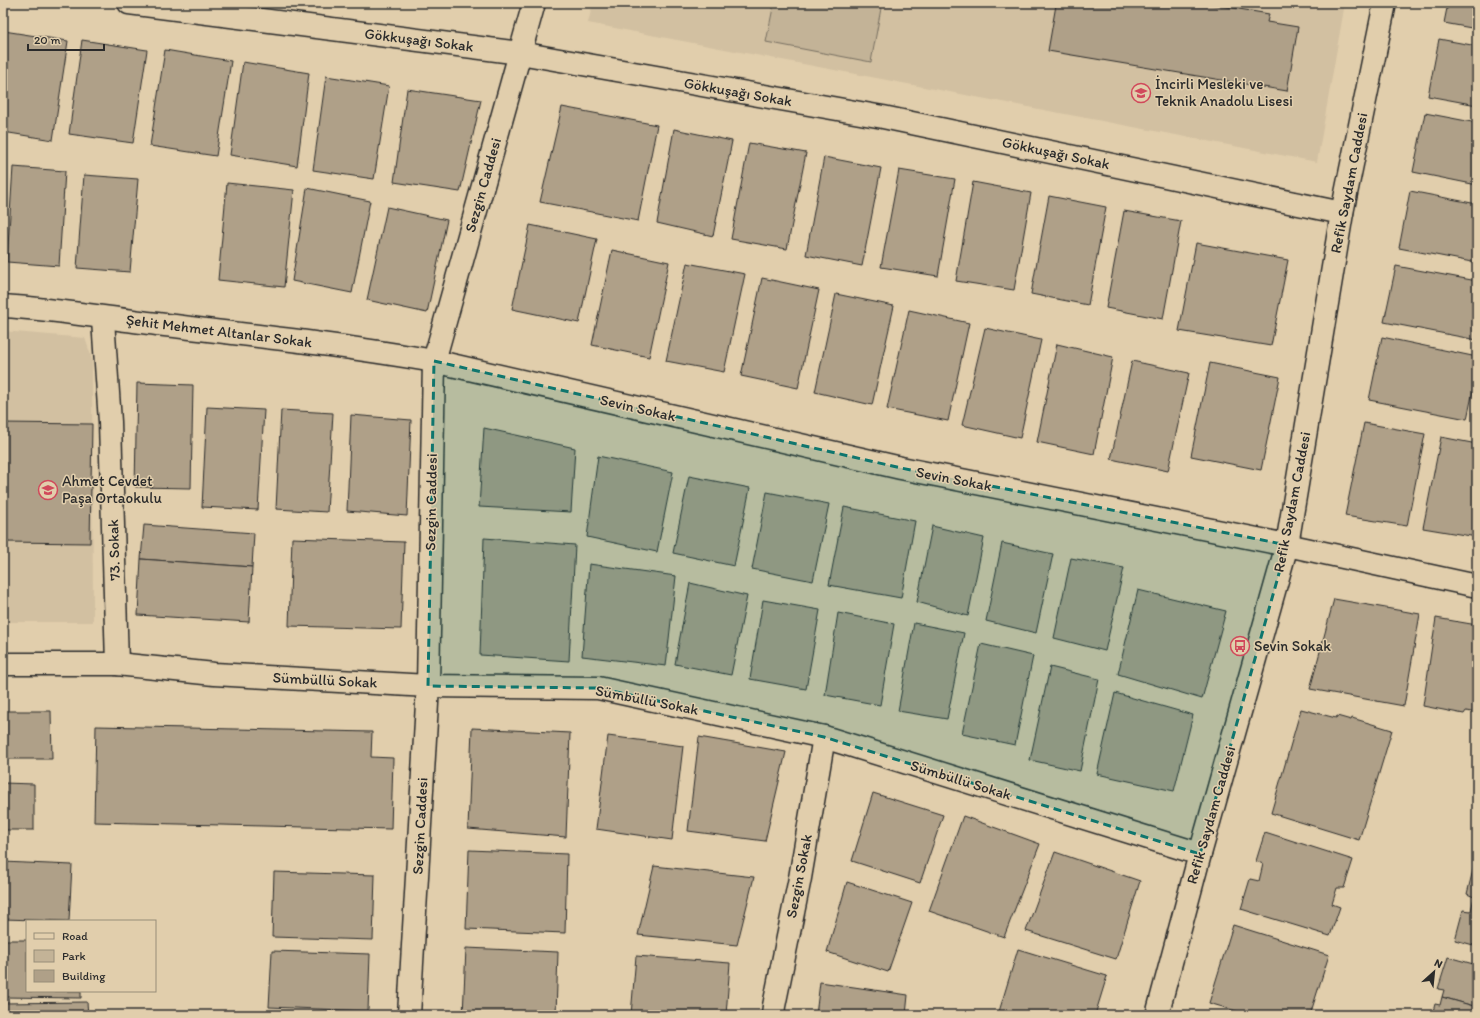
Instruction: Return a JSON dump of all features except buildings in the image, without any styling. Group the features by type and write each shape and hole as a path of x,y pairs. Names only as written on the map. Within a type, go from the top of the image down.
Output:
{"street":[{"name":"Gökkuşağı Sokak","path":"130,3 520,53 883,117 1342,213"},
{"name":"Sezgin Caddesi","path":"409,1015 428,686 434,361 534,3"},
{"name":"Refik Saydam Caddesi","path":"1157,1015 1286,545 1342,213 1385,3"},
{"name":"Şehit Mehmet Altanlar Sokak","path":"3,306 34,308 355,348 434,361"},
{"name":"73. Sokak","path":"105,318 103,320 110,422 117,664"},
{"name":"Sevin Sokak","path":"434,361 901,468 1286,545 1477,586"},
{"name":"Sümbüllü Sokak","path":"3,664 117,664 214,674 428,686 598,688 824,737 1200,854"},
{"name":"Sezgin Sokak","path":"773,1015 800,878 824,737"}],"highlighted area":[{"path":"434,361 901,468 1287,545 1200,854 824,737 598,688 428,686"}],"shaded area":[{"name":"İncirli Mesleki ve Teknik Anadolu Lisesi","path":"593,3 1345,3 1317,162 588,23"},
{"name":"Ahmet Cevdet Paşa Ortaokulu","path":"3,331 85,338 92,359 93,622 3,622"}],"green space":[{"path":"774,3 882,3 871,62 766,42"}],"place":[{"name":"İncirli Mesleki ve Teknik Anadolu Lisesi","path":"1141,93"},
{"name":"Ahmet Cevdet Paşa Ortaokulu","path":"48,490"},
{"name":"Sevin Sokak","path":"1240,646"}]}
